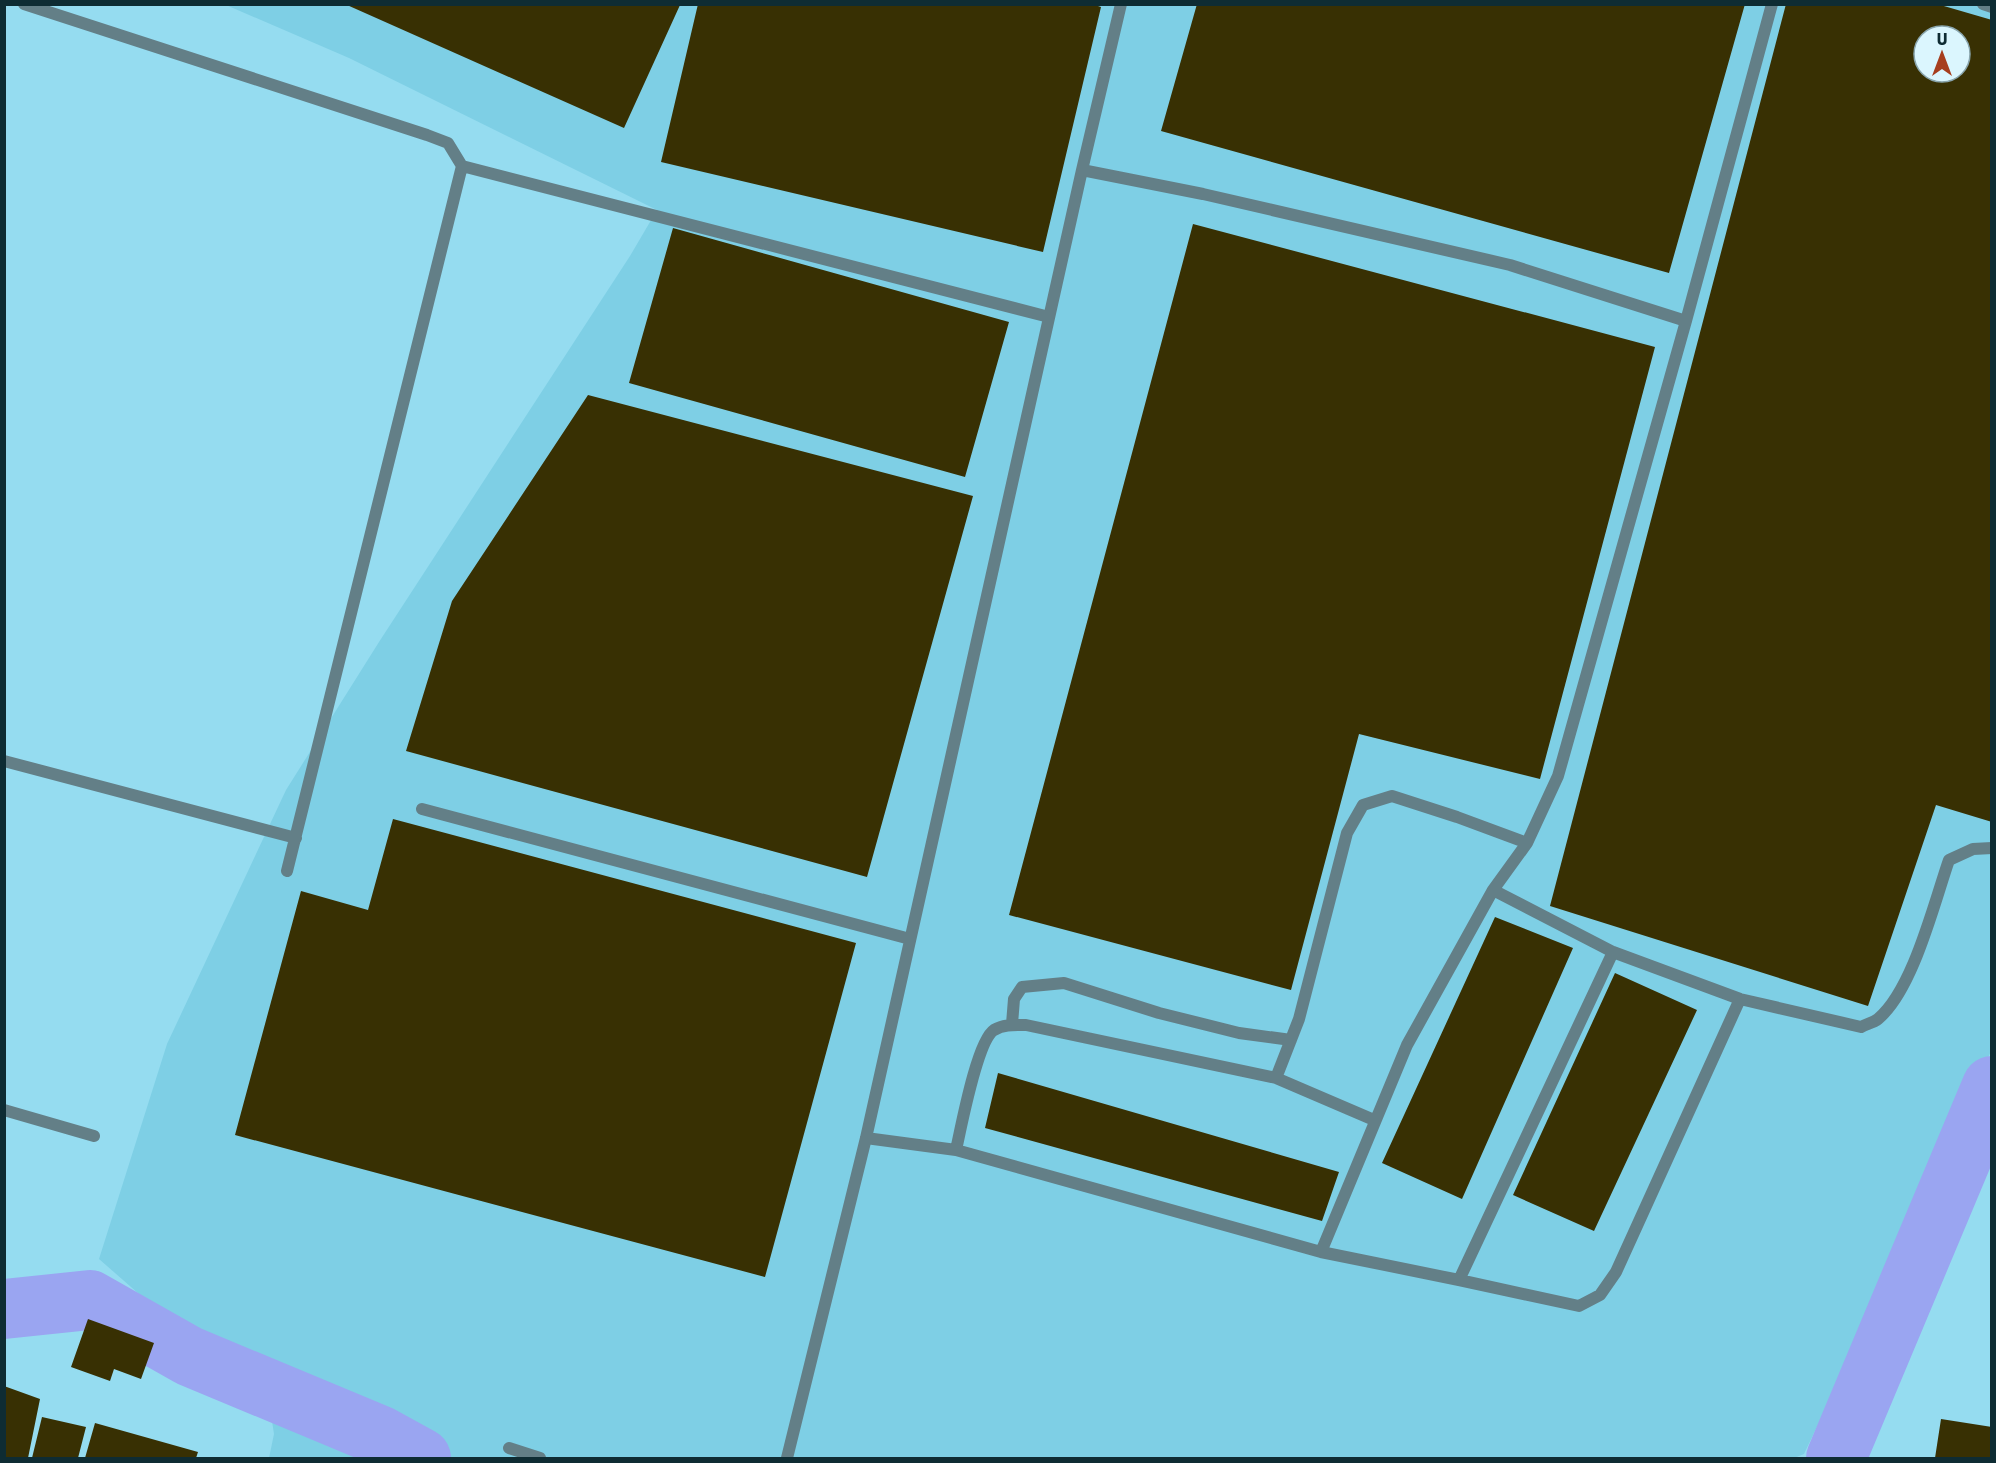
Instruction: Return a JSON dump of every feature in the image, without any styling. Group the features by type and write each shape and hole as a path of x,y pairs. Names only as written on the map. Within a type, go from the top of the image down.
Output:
{"lane":[{"path":"24,4 427,135 448,143 462,166 1049,317"},
{"path":"787,1458 866,1138 1121,4"},
{"path":"1321,1252 1374,1120 1407,1046 1493,890 1527,843 1558,776 1686,321 1772,4"},
{"path":"1983,4 1992,7"},
{"path":"286,871 462,166"},
{"path":"1082,170 1203,194 1510,265 1686,321"},
{"path":"4,761 296,838"},
{"path":"1276,1078 1299,1019 1347,833 1363,805 1392,796 1527,843"},
{"path":"422,809 910,939"},
{"path":"1493,890 1612,952 1740,999 1861,1026 1877,1020 1897,996 1913,963 1948,860 1972,849 1992,848"},
{"path":"1459,1280 1612,952"},
{"path":"1012,1024 1014,999 1022,987 1064,983 1159,1013 1239,1033 1291,1040"},
{"path":"866,1138 956,1150 1321,1252 1579,1306 1600,1295 1616,1272 1740,999"},
{"path":"956,1150 981,1049 993,1031 1012,1024 1026,1025 1276,1078 1374,1120"},
{"path":"4,1110 94,1136"},
{"path":"509,1448 540,1458"}],"shaded area":[{"path":"226,5 1991,5 1991,1051 1943,1162 1804,1454 1794,1458 269,1458 274,1434 262,1356 163,1315 99,1259 167,1044 286,790 379,642 630,256 657,210 349,58"}],"building":[{"path":"698,4 1092,4 1101,7 1043,252 661,162"},
{"path":"1197,4 1745,4 1669,273 1161,131"},
{"path":"1786,4 1937,4 1992,20 1992,822 1936,805 1868,1006 1550,906"},
{"path":"347,5 680,5 624,128"},
{"path":"1193,224 1655,347 1540,779 1359,734 1291,990 1009,915"},
{"path":"673,228 1009,322 965,477 629,383"},
{"path":"588,395 973,496 867,877 406,751 452,601"},
{"path":"393,819 856,943 765,1277 235,1135 301,891 368,910"},
{"path":"1495,917 1573,948 1462,1199 1382,1163"},
{"path":"1615,973 1697,1010 1594,1231 1513,1195"},
{"path":"998,1073 1339,1172 1322,1221 985,1128"},
{"path":"88,1319 154,1343 141,1379 114,1369 110,1381 71,1367"},
{"path":"4,1386 40,1399 28,1458 4,1458"},
{"path":"42,1417 86,1427 78,1458 32,1458"},
{"path":"1941,1419 1992,1427 1992,1458 1935,1458"},
{"path":"95,1423 198,1452 196,1458 85,1458"}],"waterway":[{"path":"1836,1458 1992,1086"},
{"path":"4,1309 90,1300 189,1356 381,1436 421,1458"}]}
